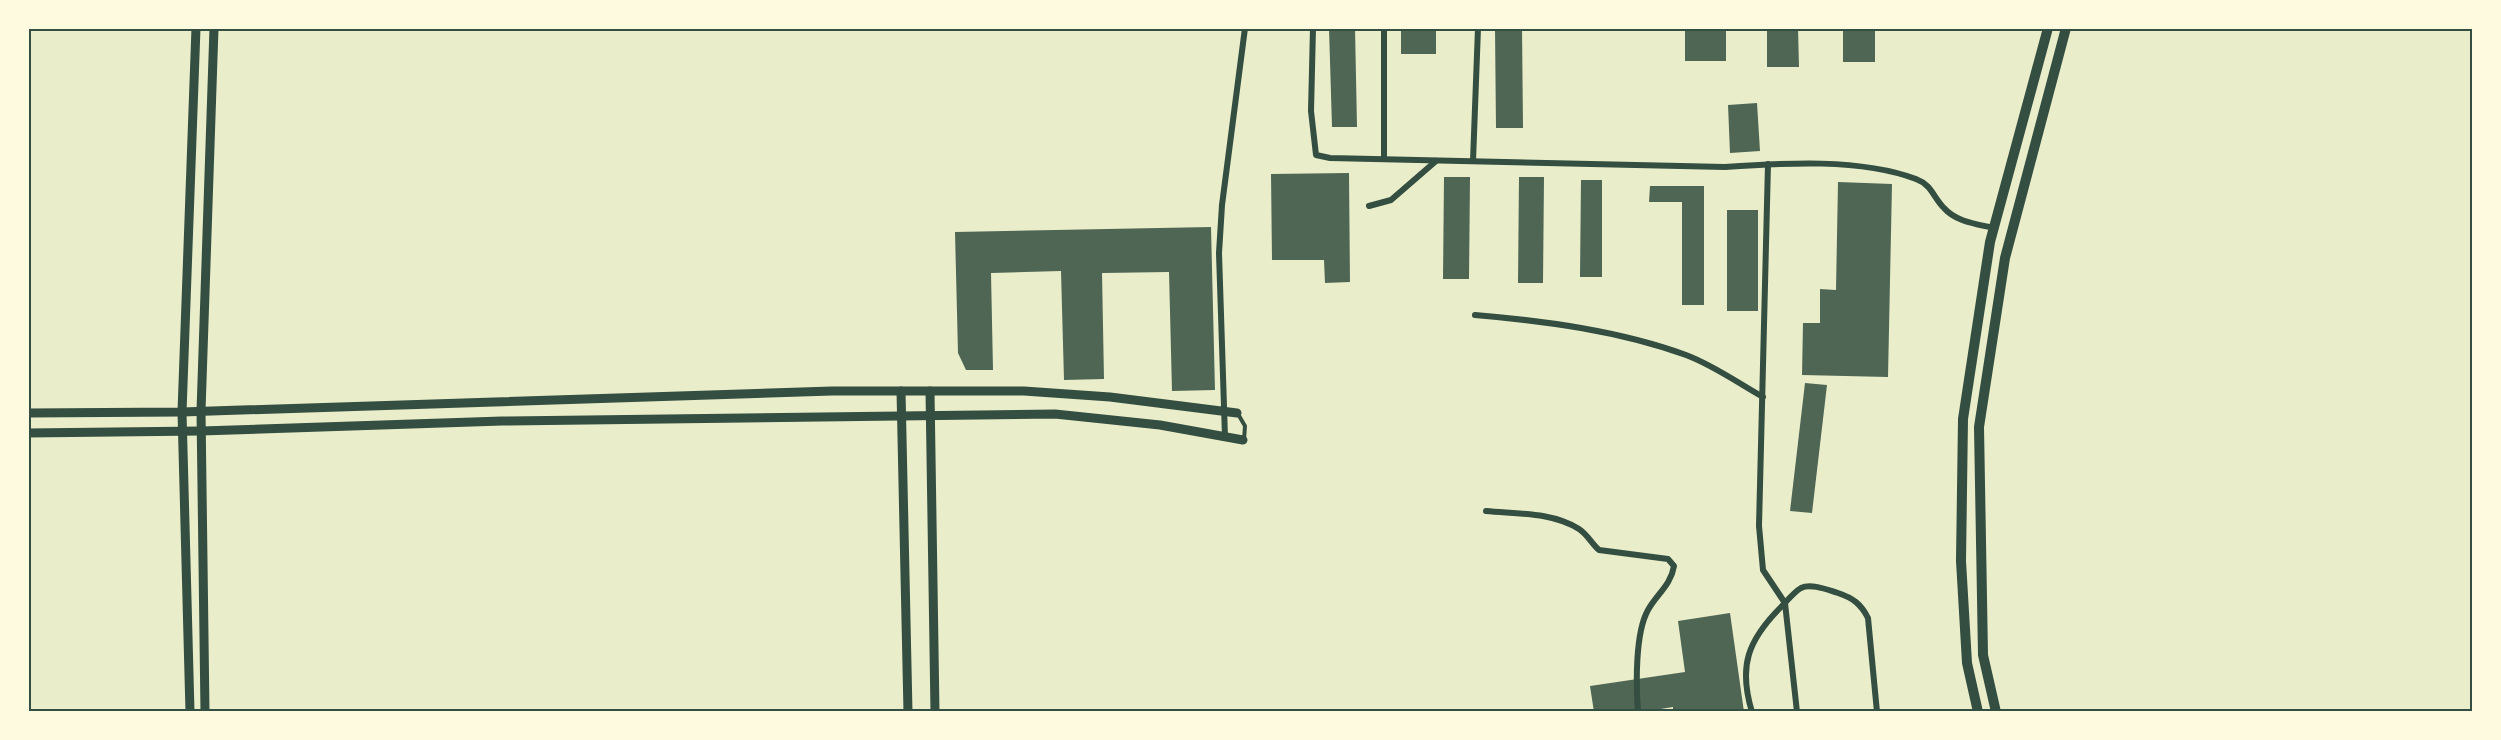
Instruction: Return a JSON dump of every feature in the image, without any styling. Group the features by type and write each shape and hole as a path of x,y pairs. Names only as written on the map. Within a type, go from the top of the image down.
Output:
{"main road":[{"path":"1978,711 1967,663 1961,561 1963,419 1994,228 2048,28"},
{"path":"1996,711 1983,655 1979,427 2005,258 2066,28"}],"street":[{"path":"190,711 182,412 196,28"},
{"path":"205,711 201,411 214,28"},
{"path":"1225,437 1219,254 1222,205 1245,28"},
{"path":"1313,28 1311,111 1316,155 1330,158 1725,166 1827,164 1886,171 1917,180 1930,187 1943,208 1956,218 1994,228"},
{"path":"1384,28 1384,159"},
{"path":"1473,161 1478,28"},
{"path":"1369,206 1391,200 1437,160"},
{"path":"1768,164 1759,526 1763,570 1785,603 1797,711"},
{"path":"1475,315 1626,337 1689,356 1763,397"},
{"path":"28,413 182,412 798,392 901,391 1046,392 1110,397 1237,413"},
{"path":"901,391 908,711"},
{"path":"930,391 935,711"},
{"path":"28,433 183,432 502,421 1055,414 1160,425 1244,440"},
{"path":"1486,511 1546,516 1563,521 1582,531 1599,550 1668,559 1674,566 1672,577 1647,611 1640,641 1638,711"},
{"path":"1752,711 1746,661 1754,639 1766,621 1802,587 1812,587 1852,598 1864,608 1868,618 1877,711"}],"lane":[{"path":"1237,413 1245,426 1244,440"}],"building":[{"path":"1329,28 1355,28 1357,127 1332,127"},
{"path":"1401,28 1436,28 1436,54 1401,54"},
{"path":"1495,28 1522,28 1523,128 1496,128"},
{"path":"1685,28 1726,28 1726,61 1685,61"},
{"path":"1767,28 1798,28 1799,67 1767,67"},
{"path":"1843,28 1875,28 1875,62 1843,62"},
{"path":"1757,103 1760,151 1730,153 1728,105"},
{"path":"1349,173 1350,282 1325,283 1324,260 1272,260 1271,174"},
{"path":"1444,177 1470,177 1469,279 1443,279"},
{"path":"1519,177 1544,177 1543,283 1518,283"},
{"path":"1581,180 1602,180 1602,277 1580,277"},
{"path":"1838,182 1892,184 1888,377 1802,375 1803,323 1820,323 1820,289 1836,290"},
{"path":"1650,186 1704,186 1704,305 1682,305 1682,202 1649,202"},
{"path":"1727,210 1758,210 1758,311 1727,311"},
{"path":"1211,227 1215,390 1172,391 1169,272 1102,273 1104,379 1064,380 1061,271 991,273 993,370 966,370 958,353 955,232"},
{"path":"1805,383 1827,385 1812,513 1790,511"},
{"path":"1730,613 1744,712 1673,712 1673,707 1642,712 1594,712 1590,686 1685,672 1678,621"}]}
